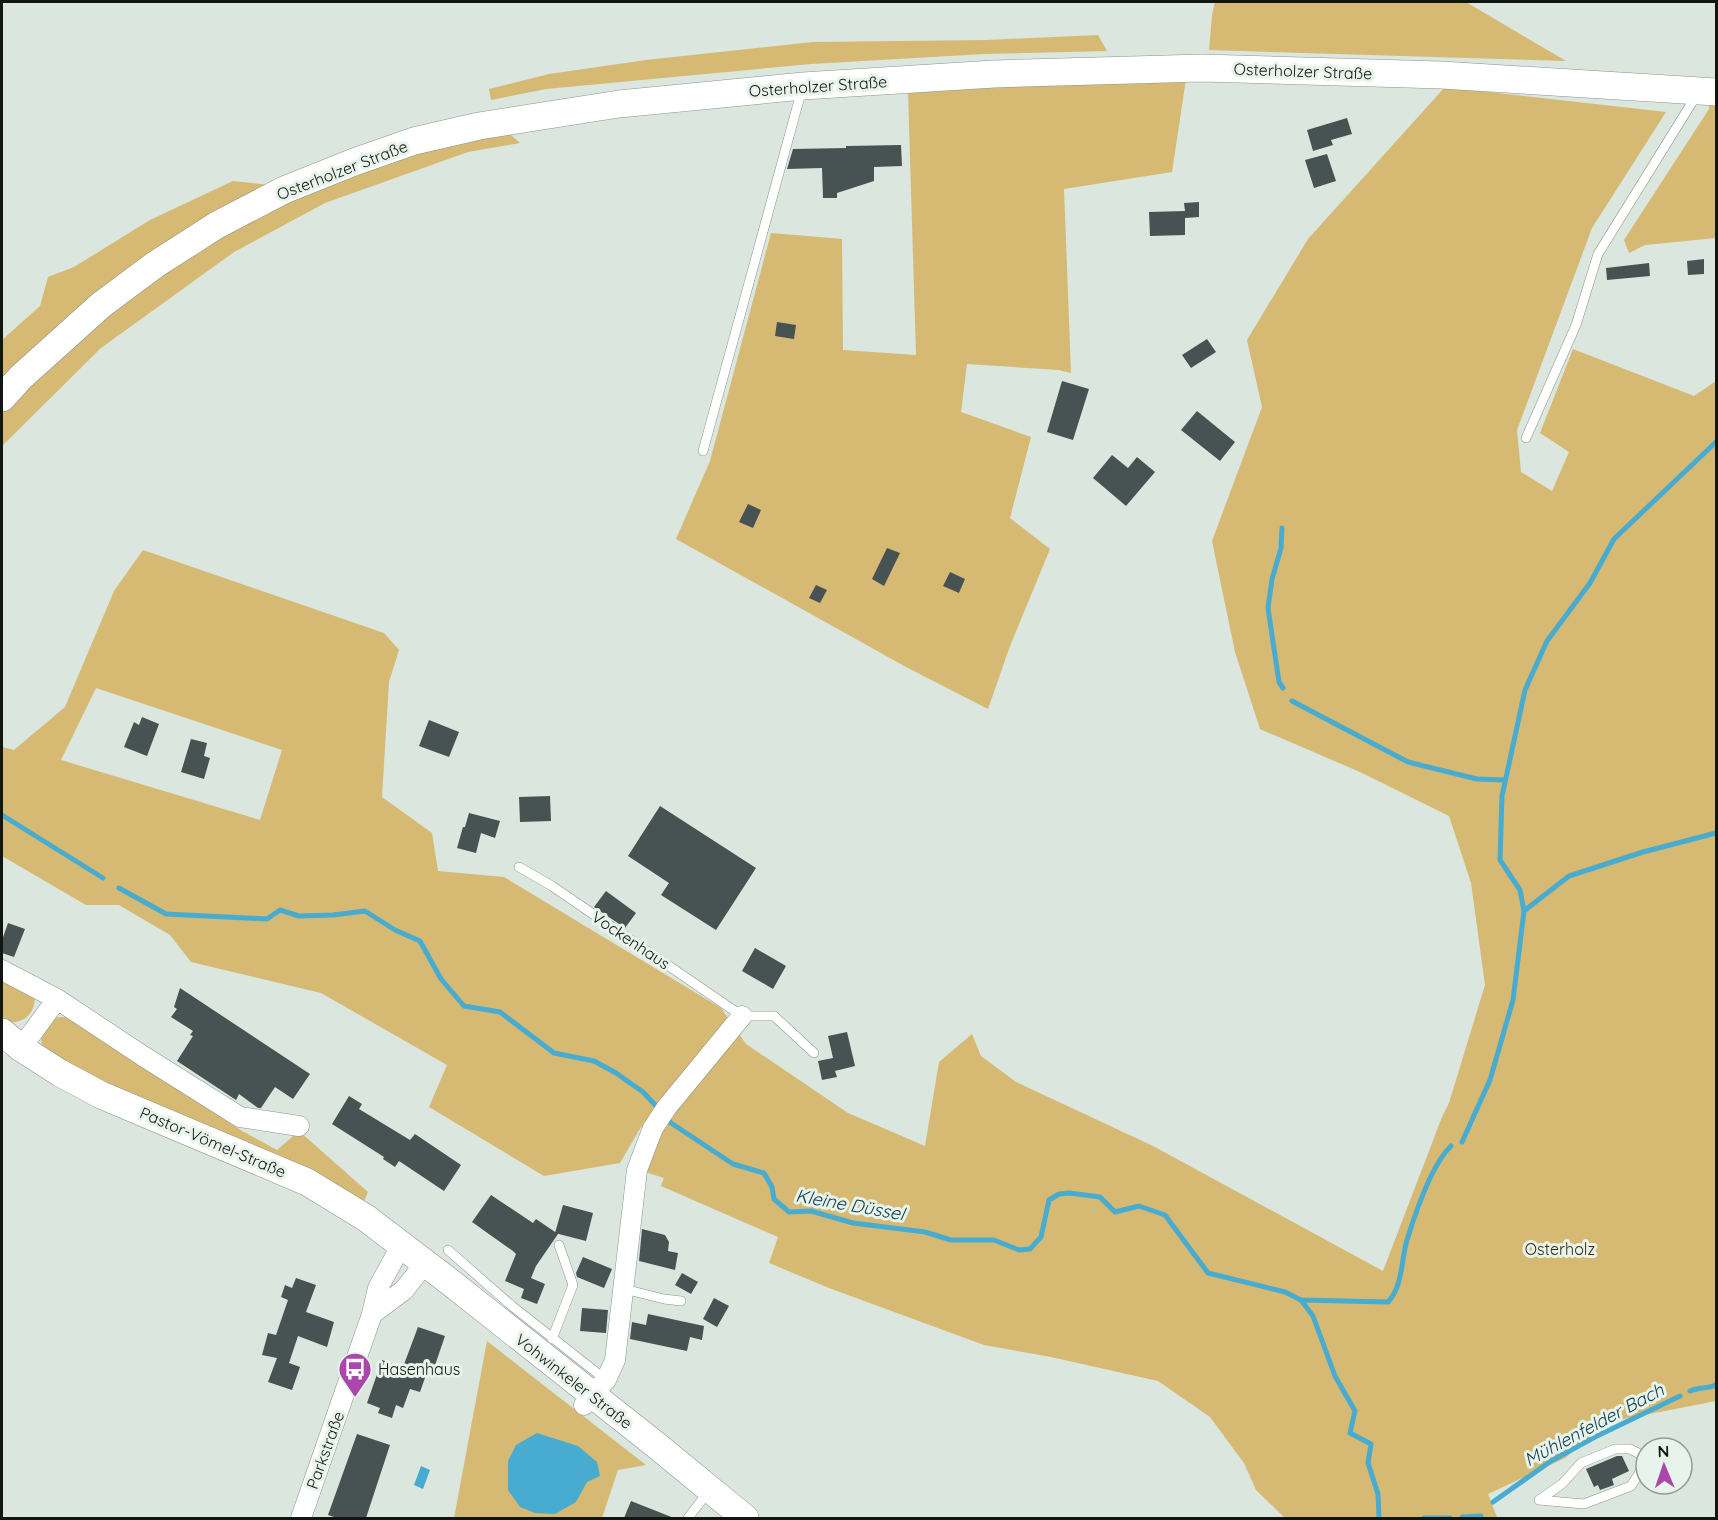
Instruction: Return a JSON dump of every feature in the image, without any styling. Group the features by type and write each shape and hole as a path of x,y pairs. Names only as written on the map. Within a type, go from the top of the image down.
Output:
{"main road":[{"name":"Osterholzer Straße","path":"2,398 21,377 101,305 156,264 217,225 284,190 354,162 414,141 479,126 619,104 803,86 994,74 1202,68 1441,75 1708,92"},
{"name":"Pastor-Vömel-Straße","path":"11,1040 60,1073 101,1095 307,1182 366,1218 401,1246"},
{"name":"Vohwinkeler Straße","path":"401,1246 436,1257 594,1393 745,1518"}],"street":[{"name":"Pastor-Vömel-Straße","path":"2,970 57,999 240,1117 299,1126"},
{"name":"Pastor-Vömel-Straße","path":"11,1040 57,999"},
{"path":"594,1393 615,1360 637,1170 653,1128 667,1107 742,1016"},
{"name":"Parkstraße","path":"301,1518 372,1314 378,1288 401,1246"},
{"path":"372,1314 404,1290 436,1257"}],"lane":[{"path":"703,451 803,86"},
{"path":"1526,438 1576,325 1598,254 1708,92"},
{"name":"Vockenhaus","path":"519,867 552,886 742,1016"},
{"path":"742,1016 774,1016 814,1053"},
{"name":"Vohwinkeler Straße","path":"552,1339 573,1285 559,1245"},
{"name":"Vohwinkeler Straße","path":"436,1257 552,1339 594,1393"},
{"path":"624,1289 681,1302"},
{"path":"1615,1449 1630,1449 1644,1456 1642,1469 1631,1486 1584,1504 1539,1500 1562,1484 1581,1463 1615,1449"},
{"path":"688,1518 710,1490"}],"green space":[{"path":"1215,2 1466,2 1566,61 1209,50"},
{"path":"1098,35 1107,51 984,54 811,64 546,89 491,100 489,89 549,74 646,60 813,42 987,40"},
{"path":"1186,79 1172,172 1064,189 1071,373 1059,370 967,364 961,412 1031,437 1010,518 1050,549 1010,646 988,709 906,667 676,539 710,461 771,233 842,239 843,350 916,355 908,90"},
{"name":"Osterholz","path":"1445,87 1666,112 1592,228 1517,430 1521,472 1552,491 1569,452 1540,433 1573,349 1694,396 1716,381 1716,1401 1608,1422 1565,1458 1488,1494 1497,1517 1591,1518 1285,1518 1256,1490 1244,1463 1210,1417 1158,1381 1051,1357 984,1345 829,1288 769,1263 778,1237 661,1186 664,1178 642,1171 655,1135 641,1127 620,1163 544,1176 429,1107 447,1065 321,993 191,962 170,935 119,905 86,905 2,856 2,747 14,750 65,707 114,591 143,550 384,633 399,650 389,682 382,797 432,833 438,871 504,877 721,1008 746,1044 848,1113 925,1146 939,1062 972,1034 981,1056 1016,1082 1153,1146 1383,1271 1449,1103 1485,985 1471,883 1449,816 1360,772 1260,729 1235,652 1212,541 1262,407 1247,340 1308,239","holes":["96,688 282,750 260,820 61,760"]},
{"path":"1709,103 1716,104 1716,238 1645,245 1629,253 1624,240 1709,109"},
{"path":"505,130 520,143 468,152 325,203 234,252 101,348 2,446 2,340 40,306 48,277 74,267 150,220 233,181 315,190 419,149"},
{"path":"2,976 35,996 31,1012 20,1021 9,1023 2,1018"},
{"path":"74,1016 242,1131 277,1150 299,1131 368,1192 364,1201 122,1092 42,1051 41,1031 51,1018"},
{"path":"487,1341 646,1465 618,1470 602,1518 454,1518"}],"water":[{"path":"537,1433 578,1446 597,1462 600,1476 587,1482 576,1502 555,1514 535,1513 520,1507 508,1490 508,1461 516,1445"},
{"path":"421,1466 430,1470 423,1489 414,1485"}],"building":[{"path":"1347,118 1352,134 1331,140 1333,145 1313,151 1307,130"},
{"path":"901,145 902,166 874,167 874,181 837,193 837,198 823,198 822,168 787,169 793,149"},
{"path":"1327,154 1336,181 1314,188 1305,160"},
{"path":"1199,202 1199,217 1185,218 1185,235 1150,236 1149,212 1185,211 1184,203"},
{"path":"1704,259 1704,274 1688,275 1687,261"},
{"path":"1649,263 1650,276 1607,280 1606,268"},
{"path":"777,322 796,325 794,339 775,336"},
{"path":"1207,339 1216,352 1191,368 1182,355"},
{"path":"1062,381 1089,389 1073,440 1047,432"},
{"path":"1197,411 1235,442 1220,461 1181,430"},
{"path":"1112,455 1128,468 1137,457 1155,472 1126,506 1093,478"},
{"path":"748,504 761,510 753,528 739,522"},
{"path":"887,548 900,553 884,586 872,579"},
{"path":"950,572 965,579 959,593 943,586"},
{"path":"816,585 827,590 820,603 809,598"},
{"path":"142,717 159,724 147,756 124,747 134,722 139,725"},
{"path":"429,720 459,732 449,757 419,746"},
{"path":"191,739 207,743 204,756 210,758 204,779 181,772"},
{"path":"550,796 551,821 520,822 519,797"},
{"path":"660,806 756,868 716,930 661,895 669,883 628,856"},
{"path":"469,813 500,821 495,838 481,833 476,853 457,848"},
{"path":"606,891 636,913 625,928 594,907"},
{"path":"8,923 25,929 14,957 2,953 2,940"},
{"path":"755,948 786,966 773,989 742,971"},
{"path":"180,988 310,1074 293,1099 275,1087 261,1108 258,1108 239,1094 236,1100 177,1061 193,1036 190,1035 193,1031 171,1017 177,1009 174,1007"},
{"path":"847,1032 855,1066 835,1071 837,1077 822,1080 818,1061 833,1058 828,1036"},
{"path":"349,1096 362,1104 359,1109 410,1140 415,1134 461,1165 444,1191 399,1161 395,1167 383,1159 384,1157 332,1124"},
{"path":"491,1195 533,1223 536,1219 558,1234 536,1266 531,1278 545,1284 537,1304 521,1298 524,1289 505,1281 516,1254 472,1222"},
{"path":"563,1205 593,1213 586,1241 555,1233"},
{"path":"642,1229 665,1235 669,1242 668,1251 678,1253 675,1270 639,1261"},
{"path":"583,1257 612,1269 604,1288 577,1277 576,1273"},
{"path":"682,1273 698,1282 691,1294 675,1285"},
{"path":"296,1278 316,1285 306,1312 334,1322 327,1347 298,1336 289,1363 300,1367 292,1390 268,1382 277,1358 262,1355 268,1333 276,1335 288,1300 281,1297 285,1285 292,1288"},
{"path":"714,1298 729,1306 717,1327 703,1319"},
{"path":"582,1308 608,1310 606,1333 580,1331"},
{"path":"648,1314 704,1326 702,1340 690,1337 687,1351 630,1339 632,1322 646,1325"},
{"path":"418,1327 445,1336 431,1377 426,1375 420,1392 410,1389 403,1408 396,1405 392,1418 378,1413 380,1408 367,1403 382,1360 403,1367"},
{"path":"357,1434 390,1445 366,1518 337,1518 328,1515"},
{"path":"1622,1456 1629,1471 1612,1479 1614,1485 1600,1490 1598,1485 1594,1487 1586,1469"},
{"path":"631,1501 674,1518 624,1518"}],"waterway":[{"path":"1462,1142 1490,1080 1513,1000 1524,911 1520,890 1500,860 1502,796 1525,690 1547,641 1590,583 1614,539 1716,442"},
{"path":"1282,528 1281,548 1272,579 1268,608 1279,682 1283,688"},
{"path":"1292,701 1408,762 1477,779 1505,780"},
{"name":"Kleine Düssel","path":"2,815 103,878"},
{"path":"1524,911 1569,876 1643,852 1716,833"},
{"name":"Kleine Düssel","path":"119,888 166,914 267,919 280,910 299,916 365,911 395,930 420,941 441,979 464,1006 500,1012 554,1053 594,1061 643,1092 659,1109"},
{"name":"Kleine Düssel","path":"665,1116 671,1123 733,1164 764,1173 772,1187 774,1199 789,1212 811,1211 853,1223 925,1232 951,1240 994,1240 1019,1250 1030,1249 1041,1237 1049,1200 1059,1194 1100,1197 1115,1212 1139,1206 1165,1215 1208,1273 1285,1292 1301,1300 1313,1316 1335,1376 1355,1411 1350,1433 1371,1444 1368,1463 1378,1494 1379,1518"},
{"path":"1301,1300 1388,1302 1399,1281 1407,1240 1425,1190 1437,1165 1451,1146"},
{"name":"Mühlenfelder Bach","path":"1690,1391 1716,1385"},
{"name":"Mühlenfelder Bach","path":"1493,1502 1551,1461 1680,1396"},
{"name":"Mühlenfelder Bach","path":"1462,1517 1481,1516"},
{"name":"Mühlenfelder Bach","path":"1424,1518 1450,1518"}],"place":[{"name":"Hasenhaus","path":"355,1398"}]}
